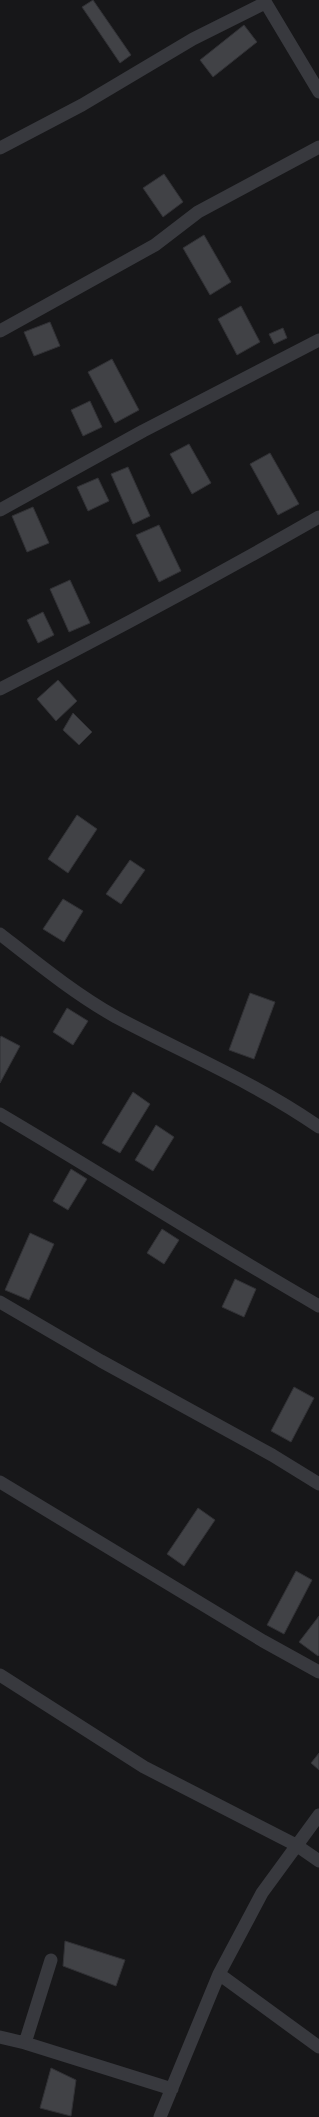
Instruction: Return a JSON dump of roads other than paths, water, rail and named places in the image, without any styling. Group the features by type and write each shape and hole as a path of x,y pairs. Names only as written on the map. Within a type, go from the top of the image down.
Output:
{"street":[{"path":"0,148 82,105 193,39 264,1 319,92"},
{"path":"0,331 155,245 198,212 319,147"},
{"path":"0,510 144,431 319,340"},
{"path":"0,689 91,642 319,517"},
{"path":"0,934 52,974 115,1016 285,1103 319,1127"},
{"path":"0,1114 103,1174 248,1265 319,1306"},
{"path":"0,1302 101,1361 272,1455 319,1484"},
{"path":"0,1482 263,1641 319,1672"},
{"path":"0,1675 144,1767 296,1845 319,1861"},
{"path":"160,2117 219,1974 262,1893 319,1815"},
{"path":"25,2043 52,1960"},
{"path":"219,1974 319,2047"},
{"path":"0,2037 25,2043 172,2089"}]}
